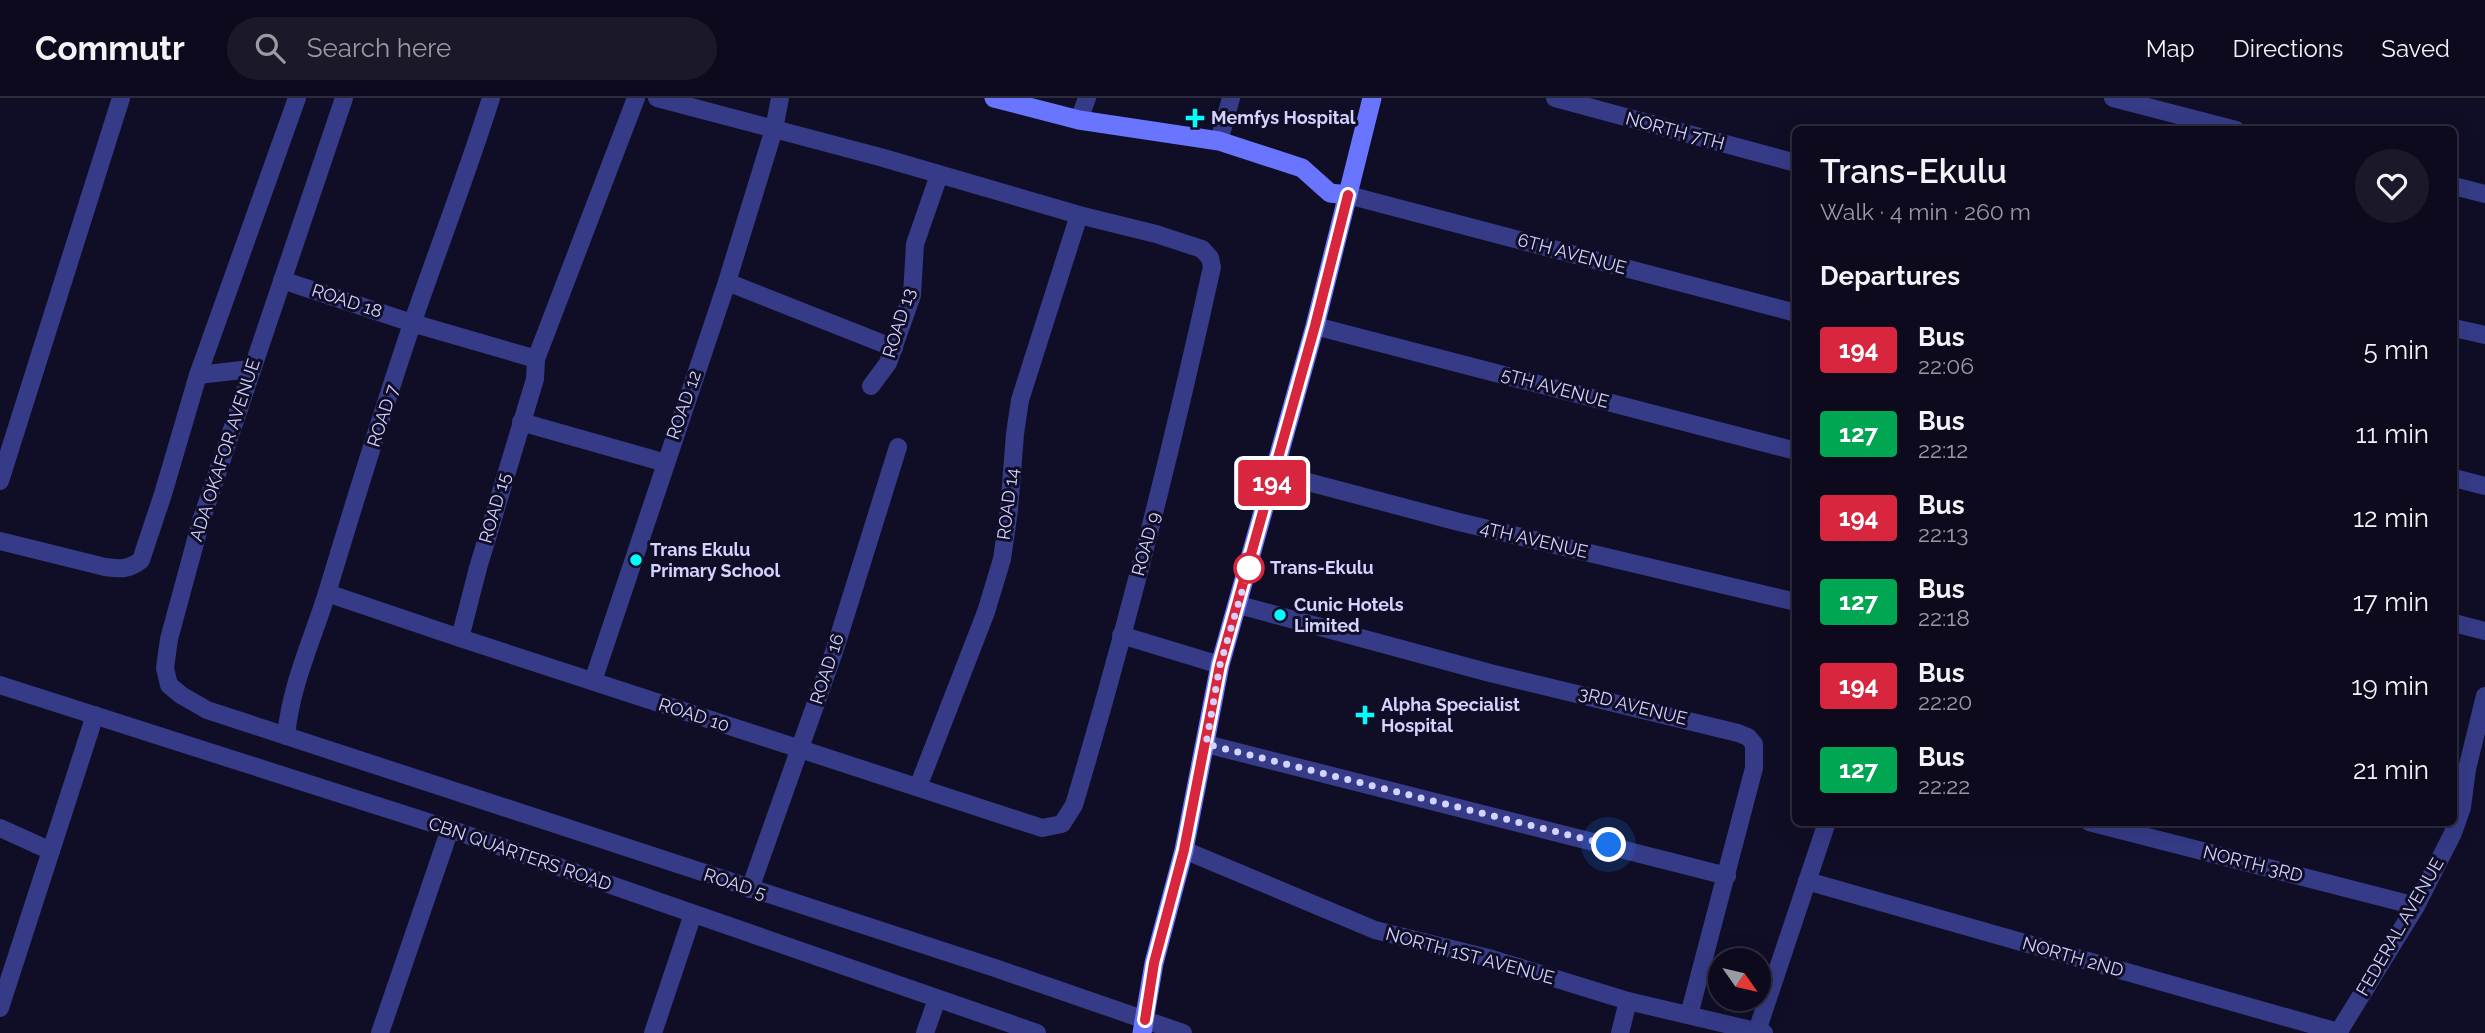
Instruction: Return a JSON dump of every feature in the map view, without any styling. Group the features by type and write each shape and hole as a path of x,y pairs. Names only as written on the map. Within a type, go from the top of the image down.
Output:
{"main road":[{"path":"994,98 1079,120 1219,141 1302,169 1330,192 1348,195"},
{"path":"1144,1027 1154,963 1184,850 1220,665 1315,326 1372,98"}],"street":[{"path":"0,481 121,98"},
{"path":"0,541 105,567 121,569 134,566 141,560 198,375 297,98"},
{"name":"ADA OKAFOR AVENUE","path":"286,736 207,710 181,695 170,685 165,668 169,639 201,521 345,98"},
{"name":"ROAD 7","path":"286,736 288,708 305,651 327,593 412,323 435,265 491,98"},
{"name":"ROAD 15","path":"460,638 535,379 536,359 636,98"},
{"path":"657,98 1079,215"},
{"name":"ROAD 12","path":"593,681 726,282 774,129 780,98"},
{"path":"1079,120 1087,98"},
{"path":"1219,141 1231,98"},
{"name":"NORTH 7TH","path":"1555,98 1792,162"},
{"path":"2113,98 2220,126"},
{"name":"ROAD 13","path":"871,386 888,363 912,295 915,244 939,175"},
{"path":"2457,187 2485,194"},
{"name":"6TH AVENUE","path":"1348,195 1792,312"},
{"name":"ROAD 9","path":"1062,824 1074,806 1121,635 1184,395 1212,267 1210,258 1202,249 1079,215"},
{"name":"ROAD 14","path":"918,787 986,612 1002,559 1020,400 1079,215"},
{"name":"ROAD 18","path":"282,280 412,323 536,359"},
{"path":"726,282 894,348"},
{"name":"5TH AVENUE","path":"1315,326 1792,450"},
{"path":"2457,329 2485,335"},
{"path":"198,375 251,369"},
{"path":"521,422 666,463"},
{"name":"ROAD 16","path":"750,889 800,750 898,447"},
{"name":"4TH AVENUE","path":"1275,473 1459,522 1792,602"},
{"path":"2457,479 2485,486"},
{"name":"ROAD 10","path":"327,593 1042,828 1062,824"},
{"name":"3RD AVENUE","path":"1239,604 1490,673 1643,708 1748,737 1754,744 1754,768 1689,1015"},
{"path":"2457,624 2485,631"},
{"path":"1121,635 1220,665"},
{"name":"CBN QUARTERS ROAD","path":"0,685 450,829 1037,1033"},
{"name":"FEDERAL AVENUE","path":"2457,821 2462,807 2460,767 2485,696"},
{"path":"0,1008 95,716"},
{"name":"ROAD 5","path":"286,736 995,968 1144,1027 1183,1033"},
{"path":"1206,744 1727,876"},
{"path":"1761,1032 1826,826"},
{"name":"NORTH 3RD","path":"2105,826 2416,906"},
{"name":"FEDERAL AVENUE","path":"2338,1032 2416,906 2455,826"},
{"path":"0,828 51,851"},
{"path":"380,1033 450,829"},
{"name":"NORTH 1ST AVENUE","path":"1184,850 1375,930 1492,959 1628,1001 1761,1032"},
{"name":"NORTH 2ND","path":"1807,881 2338,1032"},
{"path":"653,1033 693,914"},
{"path":"925,1033 937,999"},
{"path":"1620,1033 1628,1001"}],"bus line":[{"name":"194","path":"1145,1020 1154,963 1184,850 1220,665 1315,326 1348,195"}],"place":[{"name":"Memfys Hospital","path":"1195,118"},
{"name":"Trans Ekulu Primary School","path":"636,560"},
{"name":"Trans-Ekulu","path":"1249,568"},
{"name":"Cunic Hotels Limited","path":"1280,615"},
{"name":"Alpha Specialist Hospital","path":"1365,715"}],"route":[{"path":"1249,568 1220,665 1206,744 1609,845"}]}
